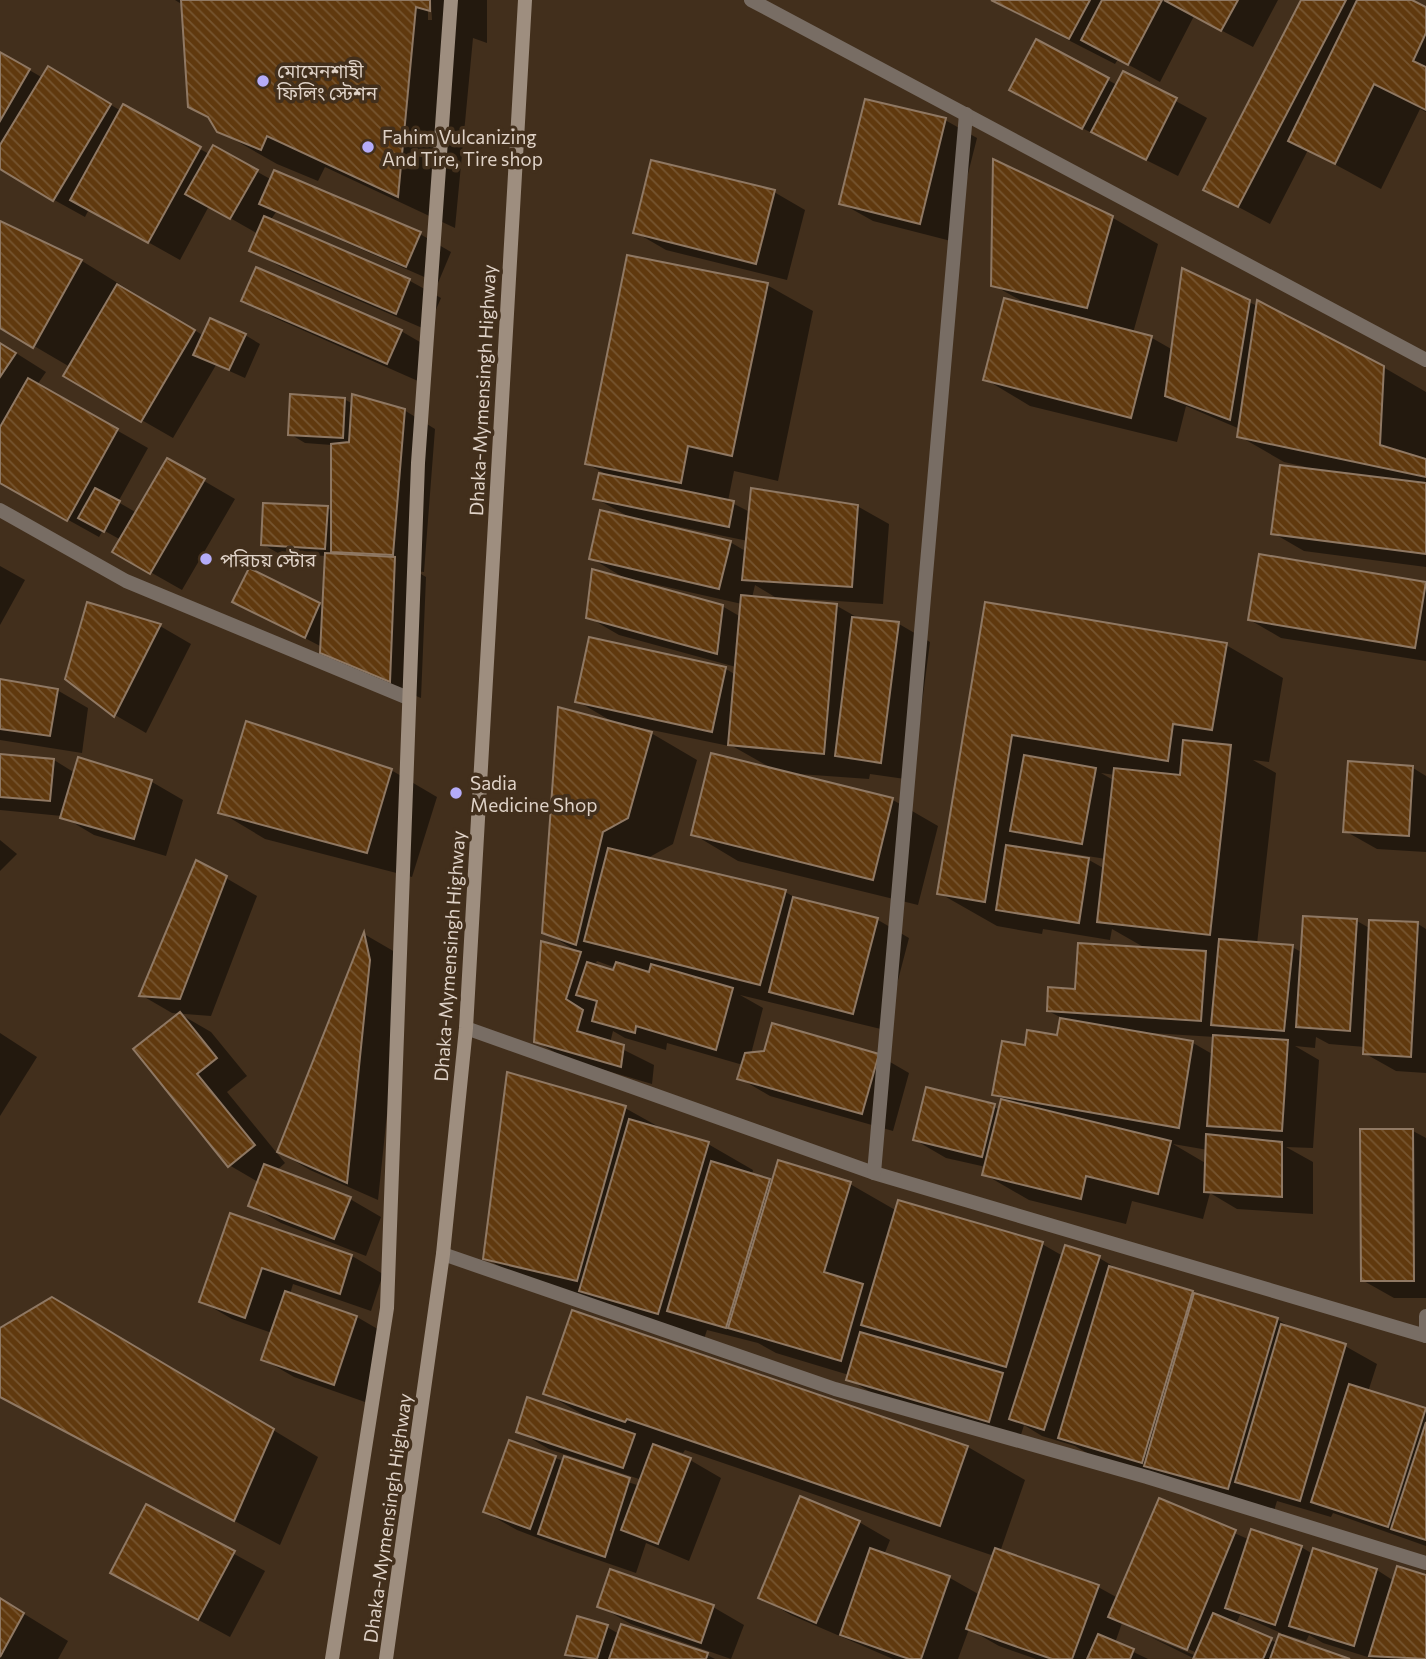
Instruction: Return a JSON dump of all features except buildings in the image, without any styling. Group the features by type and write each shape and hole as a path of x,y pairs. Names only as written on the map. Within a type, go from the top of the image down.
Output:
{"main road":[{"name":"Dhaka-Mymensingh Highway","path":"332,1659 387,1308 418,463 451,0"},
{"name":"Dhaka-Mymensingh Highway","path":"386,1659 443,1254 466,1028 525,0"}],"street":[{"path":"751,0 1426,360"},
{"path":"874,1173 966,114"},
{"path":"0,510 126,580 408,698"},
{"path":"466,1028 874,1173 1426,1336 1426,1316"},
{"path":"443,1254 835,1389 1147,1477 1426,1563"}],"place":[{"name":"মোমেনশাহী ফিলিং স্টেশন","path":"263,81"},
{"name":"Fahim Vulcanizing And Tire, Tire shop","path":"368,147"},
{"name":"পরিচয় স্টোর","path":"206,559"},
{"name":"Sadia Medicine Shop","path":"456,793"}]}
